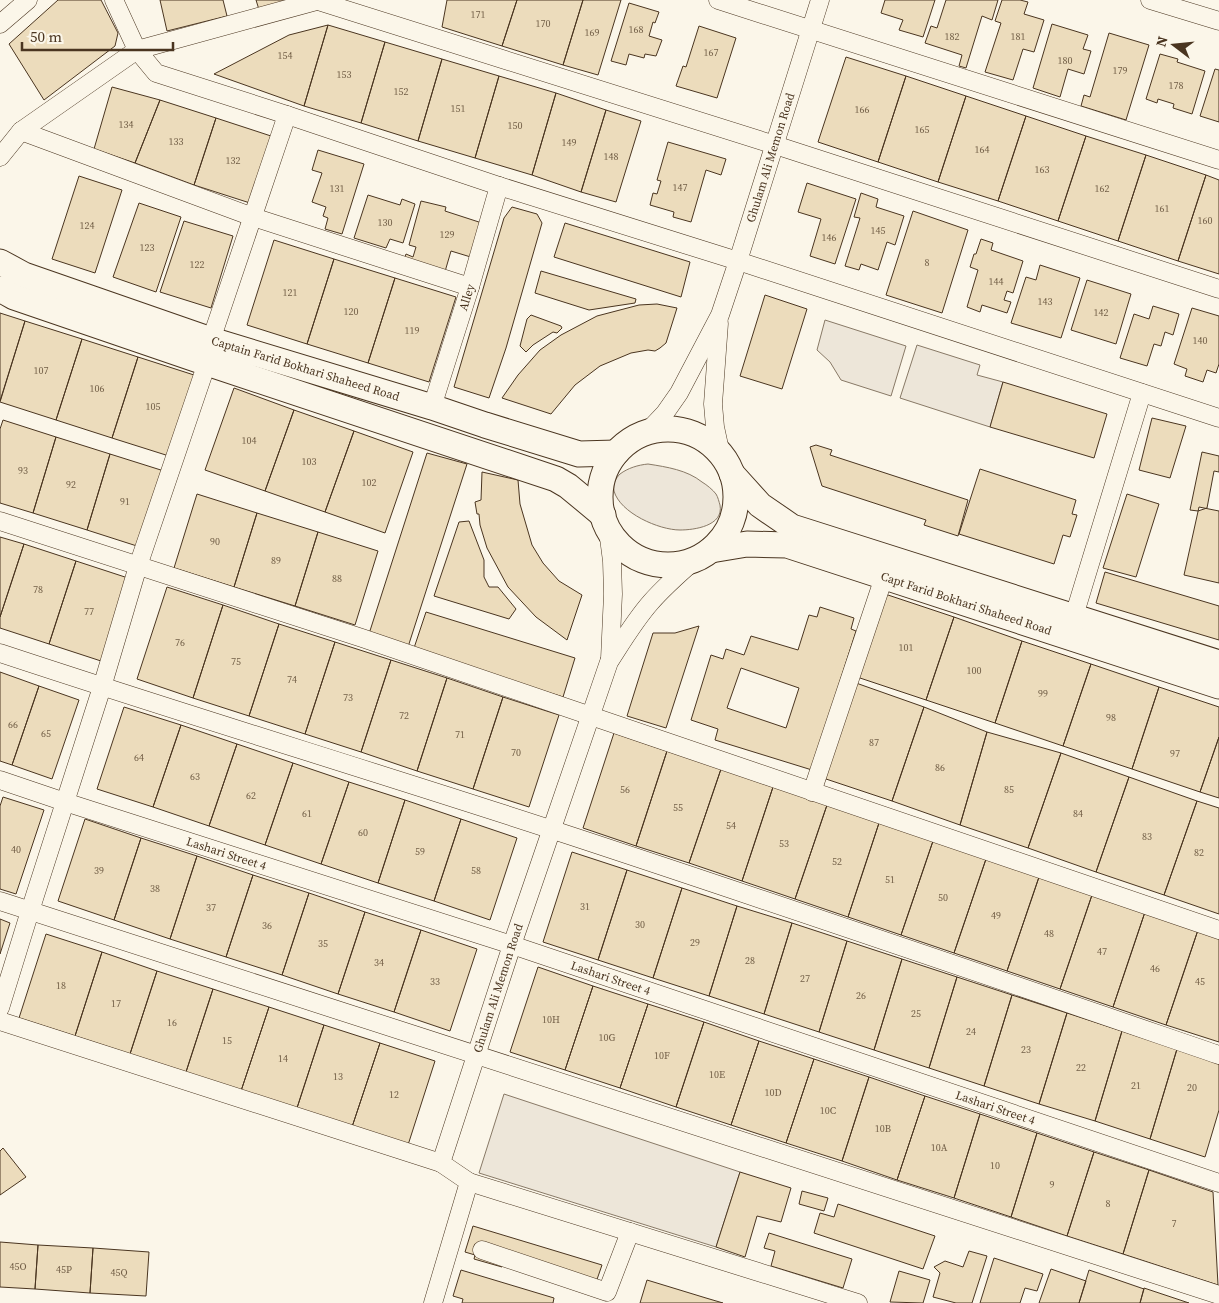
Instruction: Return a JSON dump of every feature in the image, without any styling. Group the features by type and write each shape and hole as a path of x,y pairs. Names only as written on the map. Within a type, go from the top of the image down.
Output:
{"street":[{"path":"0,24 28,0"},
{"path":"114,0 137,50 156,73 499,186 738,261 1219,418"},
{"path":"0,157 21,131 137,50 319,0 1219,288"},
{"path":"718,0 1219,160"},
{"name":"Ghulam Ali Memon Road","path":"720,315 820,0"},
{"path":"1150,0 1219,21"},
{"path":"0,1008 102,687 138,566 287,115"},
{"path":"21,131 253,217 470,287"},
{"name":"Alley","path":"432,407 470,287 499,186"},
{"name":"Captain Farid Bokhari Shaheed Road","path":"0,262 24,275 209,352 556,479 568,486 606,523"},
{"name":"Captain Farid Bokhari Shaheed Road","path":"0,289 14,297 209,352 432,407 485,426 578,454 616,453"},
{"path":"647,432 665,413 679,393 720,315"},
{"path":"610,662 650,603 671,581 704,555 725,534 734,515 736,494 716,427 713,404 720,315"},
{"path":"1074,616 1142,393"},
{"path":"610,662 613,594 612,561 600,493 605,472 616,453 630,440 647,432 659,429 684,430 705,439 727,464"},
{"name":"Capt Farid Bokhari Shaheed Road","path":"727,464 760,505 792,527 1219,663"},
{"path":"0,521 362,638 1219,930"},
{"path":"606,523 618,543 644,561 661,565 679,565 704,555"},
{"name":"Capt Farid Bokhari Shaheed Road","path":"704,555 747,544 787,545 1219,686"},
{"path":"812,792 884,576"},
{"path":"0,653 734,890 1219,1055"},
{"name":"Ghulam Ali Memon Road","path":"441,1163 512,945 610,662"},
{"name":"Lashari Street 4","path":"0,780 512,945 1219,1183"},
{"path":"0,901 1219,1295"},
{"path":"0,1021 441,1163 469,1182 858,1303"},
{"path":"434,1303 469,1182"},
{"path":"482,1250 607,1292 630,1232"}],"shaded area":[{"path":"825,320 906,346 891,396 841,380 830,362 817,350"},
{"path":"917,345 980,365 977,375 1003,382 990,427 900,398"},
{"path":"648,464 683,472 708,486 716,494 720,505 720,512 717,518 700,528 680,530 662,527 641,519 632,513 618,499 614,491 615,482 620,474 626,470"},
{"path":"504,1094 740,1172 716,1247 479,1173"}],"building":[{"path":"58,0 101,0 118,33 115,46 44,100 9,44"},
{"path":"160,0 223,0 227,16 167,31"},
{"path":"256,0 310,0 261,16"},
{"path":"447,0 517,0 502,46 442,27"},
{"path":"517,0 583,0 563,65 502,46"},
{"path":"583,0 621,0 598,75 563,65"},
{"path":"885,0 935,0 923,37 899,30 903,20 881,13"},
{"path":"946,0 998,0 992,20 982,16 966,68 959,66 962,55 925,43 931,26 937,28"},
{"path":"1002,0 1028,2 1024,14 1044,20 1034,52 1023,49 1013,80 985,72 1001,23 995,21"},
{"path":"629,3 659,12 655,23 653,22 649,36 662,40 656,56 645,54 644,58 629,54 626,65 611,61"},
{"path":"1052,24 1088,35 1083,49 1091,51 1084,74 1068,69 1060,97 1033,88"},
{"path":"328,25 304,106 214,74 289,35"},
{"path":"328,25 385,42 361,123 304,106"},
{"path":"699,26 736,38 717,98 676,86 683,66 686,67"},
{"path":"1109,33 1149,45 1126,120 1081,106 1084,95 1090,97"},
{"path":"385,42 442,59 418,141 361,123"},
{"path":"1160,54 1178,59 1177,62 1205,71 1192,114 1173,108 1174,104 1158,99 1157,103 1146,99"},
{"path":"846,57 906,76 878,162 818,142"},
{"path":"442,59 499,76 475,158 418,141"},
{"path":"1215,69 1219,70 1219,122 1200,116"},
{"path":"499,76 556,93 532,175 475,158"},
{"path":"906,76 966,96 938,182 878,162"},
{"path":"112,87 160,100 135,163 94,149"},
{"path":"556,93 606,110 581,192 532,175"},
{"path":"966,96 1026,116 998,201 938,182"},
{"path":"160,100 216,118 194,185 135,163"},
{"path":"606,110 641,121 616,202 581,192"},
{"path":"1026,116 1086,136 1058,221 998,201"},
{"path":"216,118 271,136 250,203 194,185"},
{"path":"1086,136 1146,155 1118,241 1058,221"},
{"path":"668,142 726,159 721,175 706,170 691,222 673,217 674,212 650,205 653,193 657,194 661,181 657,180"},
{"path":"318,150 364,164 342,234 325,229 328,218 323,216 326,207 312,202 322,173 312,170"},
{"path":"1146,155 1206,175 1178,261 1118,241"},
{"path":"1206,175 1219,180 1219,274 1178,261"},
{"path":"79,176 122,190 95,273 52,259"},
{"path":"807,183 856,199 835,264 810,256 821,219 798,212"},
{"path":"861,193 878,199 876,207 904,216 895,245 887,242 878,270 861,264 859,270 845,266 860,218 854,217"},
{"path":"368,195 400,205 402,199 415,204 403,243 390,239 386,248 354,238"},
{"path":"421,201 446,207 445,211 485,224 474,258 451,251 444,275 403,262 406,254 413,257 416,247 409,245"},
{"path":"139,203 181,217 156,292 113,277"},
{"path":"512,207 537,214 542,223 506,348 489,398 454,387 504,218"},
{"path":"913,211 968,230 942,313 886,295"},
{"path":"184,221 233,236 211,308 160,292"},
{"path":"565,223 690,262 681,297 554,257"},
{"path":"981,239 993,243 991,250 1023,261 1013,293 1007,291 1004,300 1011,302 1007,313 982,305 980,312 967,307 978,270 970,267"},
{"path":"274,240 334,259 307,344 247,325"},
{"path":"334,259 395,278 368,363 307,344"},
{"path":"1040,265 1080,278 1061,338 1011,323 1026,277 1036,280"},
{"path":"541,271 636,299 635,303 589,310 535,293"},
{"path":"395,278 456,297 429,382 368,363"},
{"path":"1087,280 1131,294 1116,344 1071,330"},
{"path":"765,295 807,309 782,389 740,376"},
{"path":"657,304 677,308 666,343 660,348 655,351 648,350 631,353 600,366 575,385 551,414 502,398 518,375 540,350 561,335 597,316 639,305"},
{"path":"1153,306 1179,314 1173,335 1165,332 1161,346 1154,344 1147,366 1120,358 1134,314 1149,319"},
{"path":"1192,308 1219,316 1219,364 1216,373 1207,370 1203,382 1185,376 1187,369 1174,364"},
{"path":"0,313 25,321 0,401"},
{"path":"531,315 562,328 557,333 553,332 533,345 526,352 520,346 527,319"},
{"path":"25,321 82,339 56,420 0,402"},
{"path":"82,339 138,357 112,438 56,420"},
{"path":"138,357 194,375 169,456 112,438"},
{"path":"1003,382 1107,414 1094,458 990,427"},
{"path":"234,388 294,410 265,491 205,470"},
{"path":"294,410 354,431 325,512 265,491"},
{"path":"1152,418 1186,426 1170,478 1139,470"},
{"path":"3,420 56,437 33,513 0,503 0,429"},
{"path":"354,431 413,452 385,533 325,512"},
{"path":"56,437 110,454 87,530 33,513"},
{"path":"816,445 832,450 830,455 968,500 958,536 924,525 926,520 822,486 810,447"},
{"path":"1202,452 1219,456 1219,472 1214,471 1207,508 1198,511 1190,510"},
{"path":"427,453 467,464 407,650 368,637"},
{"path":"110,454 164,471 140,547 87,530"},
{"path":"980,469 1076,500 1072,514 1077,515 1070,537 1063,535 1054,564 959,534"},
{"path":"482,472 518,480 520,504 532,545 543,563 559,581 582,595 567,640 536,617 508,587 487,548 475,502 481,500"},
{"path":"197,494 257,513 234,587 174,568"},
{"path":"1127,494 1159,504 1136,577 1103,568"},
{"path":"1199,507 1219,511 1219,583 1184,575"},
{"path":"257,513 318,532 295,606 234,587"},
{"path":"469,521 484,560 484,577 489,587 498,587 516,609 509,619 434,596 459,522"},
{"path":"318,532 378,551 355,625 295,606"},
{"path":"0,537 24,544 0,617"},
{"path":"24,544 76,561 49,644 0,628 0,617"},
{"path":"76,561 128,578 101,661 49,644"},
{"path":"1105,572 1219,606 1219,640 1096,603"},
{"path":"167,587 223,605 193,698 137,679"},
{"path":"885,594 954,617 926,700 857,677"},
{"path":"223,605 279,624 249,716 193,698"},
{"path":"820,607 854,618 851,629 856,631 812,770 715,740 718,729 691,720 711,655 723,659 726,649 744,655 751,636 798,650 809,615 817,617","holes":["741,668 799,688 786,728 727,708"]},
{"path":"426,612 575,658 563,697 413,651"},
{"path":"954,617 1022,641 995,723 926,700"},
{"path":"279,624 335,642 305,734 249,716"},
{"path":"699,626 666,728 627,716 653,633 675,633"},
{"path":"1022,641 1091,664 1063,746 995,723"},
{"path":"335,642 391,660 361,752 305,734"},
{"path":"391,660 447,678 417,771 361,752"},
{"path":"1091,664 1159,687 1132,769 1063,746"},
{"path":"0,672 39,686 12,765 0,761"},
{"path":"447,678 503,697 473,789 417,771"},
{"path":"856,683 924,707 892,801 823,778"},
{"path":"39,686 79,700 52,779 12,765"},
{"path":"1159,687 1219,707 1219,737 1200,792 1132,769"},
{"path":"503,697 559,715 529,807 473,789"},
{"path":"124,707 181,725 153,807 97,789"},
{"path":"924,707 987,732 960,825 892,801"},
{"path":"181,725 237,744 209,826 153,807"},
{"path":"987,732 1061,753 1028,848 960,825"},
{"path":"614,733 667,751 636,846 583,828"},
{"path":"1219,737 1219,798 1200,792"},
{"path":"237,744 293,763 265,845 209,826"},
{"path":"667,751 721,769 689,863 636,846"},
{"path":"1061,753 1129,777 1096,872 1028,848"},
{"path":"293,763 349,782 321,864 265,845"},
{"path":"721,769 773,787 742,881 689,863"},
{"path":"1129,777 1197,801 1164,895 1096,872"},
{"path":"349,782 405,800 378,883 321,864"},
{"path":"773,787 827,805 795,899 742,881"},
{"path":"3,797 44,810 16,894 0,889 0,806"},
{"path":"405,800 461,819 434,901 378,883"},
{"path":"1197,801 1219,808 1219,914 1164,895"},
{"path":"827,805 879,823 848,917 795,899"},
{"path":"85,819 141,838 114,920 58,901"},
{"path":"461,819 517,838 490,920 434,901"},
{"path":"879,823 933,841 901,935 848,917"},
{"path":"141,838 197,856 170,939 114,920"},
{"path":"933,841 986,859 954,953 901,935"},
{"path":"572,852 627,870 598,960 543,942"},
{"path":"197,856 253,875 226,957 170,939"},
{"path":"986,859 1039,877 1007,971 954,953"},
{"path":"627,870 682,888 653,978 598,960"},
{"path":"253,875 309,893 282,975 226,957"},
{"path":"1039,877 1092,895 1060,989 1007,971"},
{"path":"682,888 737,906 709,996 653,978"},
{"path":"309,893 365,912 338,994 282,975"},
{"path":"1092,895 1145,912 1113,1007 1060,989"},
{"path":"737,906 792,923 764,1014 709,996"},
{"path":"365,912 421,930 394,1012 338,994"},
{"path":"1145,912 1198,930 1166,1025 1113,1007"},
{"path":"0,919 10,923 0,954"},
{"path":"792,923 847,941 819,1032 764,1014"},
{"path":"421,930 477,949 450,1031 394,1012"},
{"path":"1198,930 1219,937 1219,1042 1166,1025"},
{"path":"46,934 102,952 75,1036 19,1018"},
{"path":"847,941 902,959 874,1050 819,1032"},
{"path":"102,952 157,971 130,1054 75,1036"},
{"path":"902,959 957,977 929,1068 874,1050"},
{"path":"538,967 593,986 565,1070 510,1052"},
{"path":"157,971 213,989 186,1072 130,1054"},
{"path":"957,977 1012,995 984,1086 929,1068"},
{"path":"593,986 648,1004 620,1088 565,1070"},
{"path":"213,989 269,1007 241,1091 186,1072"},
{"path":"1012,995 1067,1013 1039,1104 984,1086"},
{"path":"648,1004 704,1022 676,1107 620,1088"},
{"path":"269,1007 324,1025 297,1108 241,1091"},
{"path":"1067,1013 1122,1031 1095,1121 1039,1104"},
{"path":"704,1022 759,1041 731,1125 676,1107"},
{"path":"324,1025 380,1043 352,1127 297,1108"},
{"path":"1122,1031 1177,1049 1150,1139 1095,1121"},
{"path":"759,1041 814,1059 786,1143 731,1125"},
{"path":"380,1043 435,1061 408,1145 352,1127"},
{"path":"1177,1049 1219,1064 1219,1110 1205,1157 1150,1139"},
{"path":"814,1059 869,1077 842,1161 786,1143"},
{"path":"869,1077 925,1096 897,1180 842,1161"},
{"path":"925,1096 980,1114 954,1198 897,1180"},
{"path":"980,1114 1037,1133 1011,1217 954,1198"},
{"path":"1037,1133 1094,1152 1067,1236 1011,1217"},
{"path":"3,1148 26,1177 0,1195 0,1151"},
{"path":"1094,1152 1149,1170 1123,1254 1067,1236"},
{"path":"1149,1170 1213,1192 1218,1285 1123,1254"},
{"path":"740,1172 791,1188 781,1222 757,1216 745,1257 716,1247"},
{"path":"802,1191 828,1198 824,1211 799,1204"},
{"path":"838,1204 935,1236 923,1269 814,1233 820,1213 834,1217"},
{"path":"473,1226 602,1265 593,1291 504,1262 502,1267 474,1259 475,1255 465,1252"},
{"path":"769,1233 852,1259 843,1288 771,1266 775,1251 764,1248"},
{"path":"0,1242 38,1245 35,1289 0,1287"},
{"path":"38,1245 93,1248 90,1293 35,1289"},
{"path":"93,1248 149,1252 146,1296 90,1293"},
{"path":"969,1251 987,1256 972,1303 956,1303 933,1297 940,1273 934,1267 945,1261 963,1267"},
{"path":"994,1258 1043,1274 1037,1291 1025,1288 1020,1303 980,1303"},
{"path":"1051,1269 1086,1281 1079,1303 1039,1303"},
{"path":"461,1270 554,1298 553,1303 462,1303 463,1299 453,1296"},
{"path":"1089,1270 1144,1289 1140,1303 1079,1303"},
{"path":"899,1271 930,1280 923,1303 890,1302"},
{"path":"647,1280 706,1298 723,1303 640,1303"},
{"path":"1144,1288 1189,1303 1140,1303"}]}
